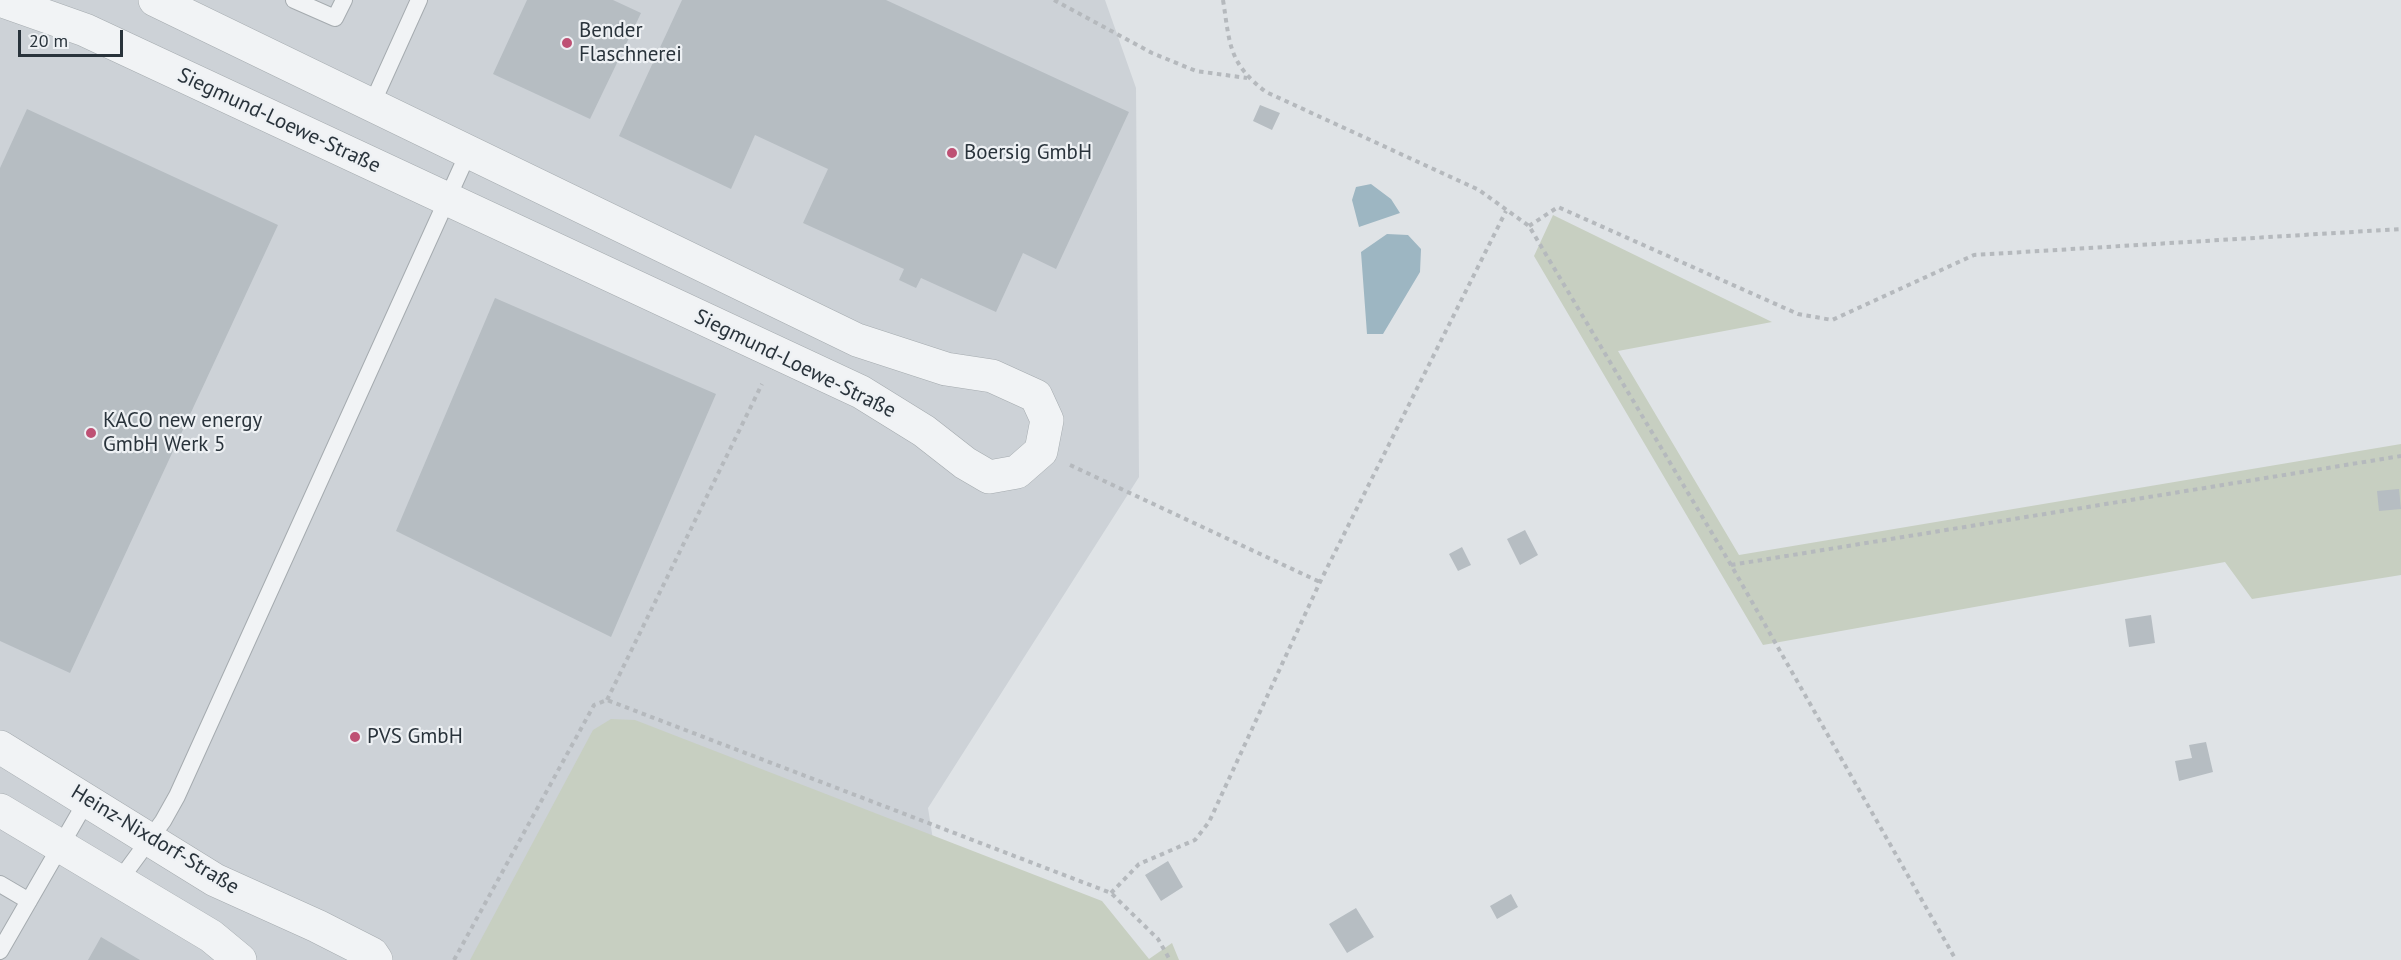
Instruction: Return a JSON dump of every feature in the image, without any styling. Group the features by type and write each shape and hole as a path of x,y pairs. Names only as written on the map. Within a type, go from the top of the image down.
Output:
{"street":[{"name":"Siegmund-Loewe-Straße","path":"0,0 85,30 861,392 924,430 965,463 989,477 1017,472 1041,451"},
{"path":"155,0 858,340 946,369 992,376 1036,396 1047,420 1041,451"},
{"path":"490,219 514,173"},
{"name":"Heinz-Nixdorf-Straße","path":"0,747 215,880 317,926 372,954 376,960"},
{"path":"0,810 211,936 240,960"}],"lane":[{"path":"294,0 335,18 344,0"},
{"path":"372,104 419,0"},
{"path":"119,881 168,813 188,774 469,152"},
{"path":"0,951 87,800"},
{"path":"0,884 29,901"}],"path":[{"path":"1054,0 1152,53 1196,71 1248,78"},
{"path":"1223,0 1229,43 1237,64 1248,78 1266,92 1479,190 1529,226 1731,565 1956,960"},
{"path":"1529,226 1557,207 1798,314 1832,320 1974,255 2401,230"},
{"path":"1111,893 1139,864 1195,840 1209,822 1320,582 1506,211"},
{"path":"607,700 777,353"},
{"path":"1041,451 1320,582"},
{"path":"1731,565 2401,456"},
{"path":"454,960 594,705 607,700 1111,893 1158,939 1170,960"}],"shaded area":[{"path":"0,0 1105,0 1136,88 1139,477 928,808 952,960 0,960"},
{"path":"1553,215 1772,322 1618,351 1739,555 2401,444 2401,575 2252,599 2225,562 1763,645 1534,256"},
{"path":"611,719 635,720 1102,901 1149,959 1172,943 1179,960 470,960 593,730"}],"water":[{"path":"1371,184 1391,199 1400,213 1359,227 1352,200 1356,187"},
{"path":"1387,234 1408,235 1421,249 1420,272 1383,334 1367,334 1361,252"}],"building":[{"name":"Bender Flaschnerei","path":"527,0 613,0 641,13 590,119 493,74"},
{"name":"Boersig GmbH","path":"682,0 886,0 1129,112 1056,269 1023,253 996,312 921,278 916,288 899,280 904,269 803,223 828,169 755,135 731,189 619,136"},
{"path":"1260,105 1280,113 1272,130 1253,121"},
{"name":"KACO new energy GmbH Werk 5","path":"27,109 278,225 70,673 0,641 0,168"},
{"path":"495,298 716,394 611,637 396,531"},
{"path":"2399,489 2401,509 2379,511 2377,491"},
{"path":"1525,530 1538,555 1520,565 1507,539"},
{"path":"1462,547 1471,565 1458,571 1449,554"},
{"path":"2151,615 2155,643 2129,647 2125,619"},
{"path":"2206,742 2213,772 2179,781 2175,761 2192,758 2189,745"},
{"path":"1168,861 1183,887 1161,901 1145,875"},
{"path":"1511,894 1518,907 1497,919 1490,906"},
{"path":"1356,908 1374,937 1347,953 1329,924"},
{"path":"101,937 140,960 88,960"}],"place":[{"name":"Bender Flaschnerei","path":"567,43"},
{"name":"Boersig GmbH","path":"952,153"},
{"name":"KACO new energy GmbH Werk 5","path":"91,433"},
{"name":"PVS GmbH","path":"355,737"}]}
